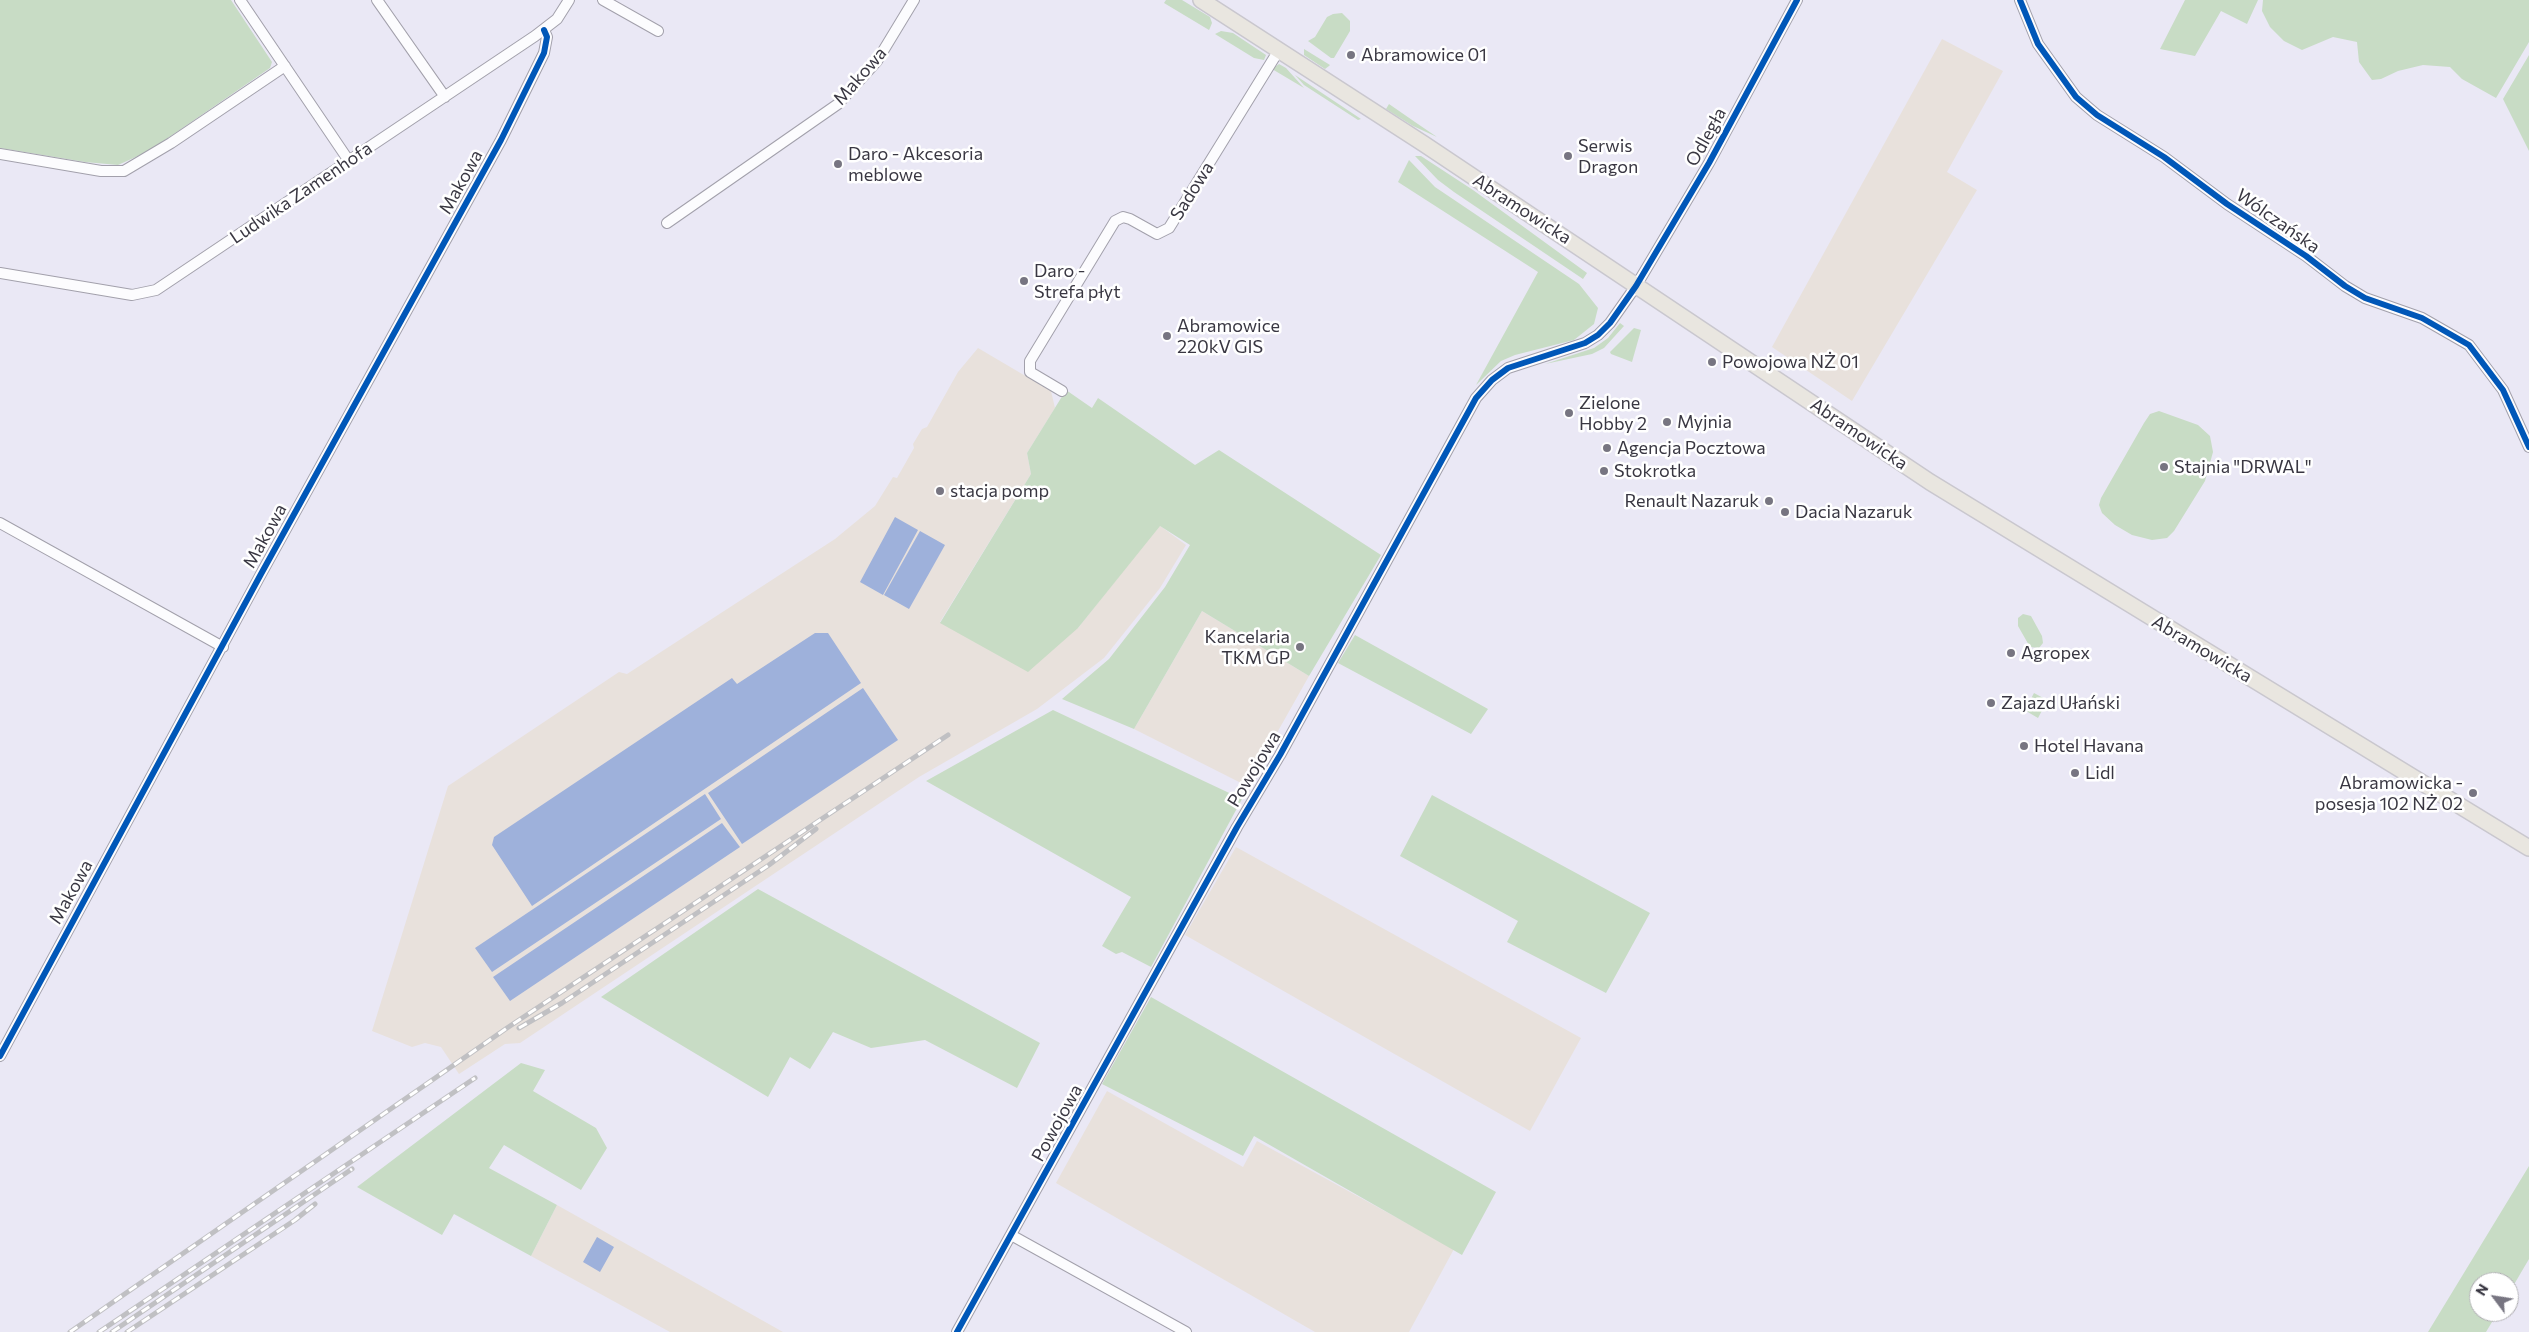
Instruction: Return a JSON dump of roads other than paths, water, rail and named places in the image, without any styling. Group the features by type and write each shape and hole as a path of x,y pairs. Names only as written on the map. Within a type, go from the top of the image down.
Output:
{"main road":[{"name":"Abramowicka","path":"1201,0 1958,499 2529,848"}],"street":[{"path":"240,0 349,161"},
{"path":"378,0 445,97"},
{"name":"Ludwika Zamenhofa","path":"0,273 132,295 156,290 544,30 557,19 569,0"},
{"path":"602,0 658,32"},
{"name":"Makowa","path":"667,223 838,104 877,62 914,0"},
{"name":"Odległa","path":"1636,286 1709,163 1797,0"},
{"name":"Wólczańska","path":"2020,0 2038,44 2072,92 2097,115 2164,157 2227,204 2306,256 2344,286 2373,300 2422,318 2469,345 2503,390 2529,447"},
{"name":"Makowa","path":"0,1056 501,140 544,53 547,37 544,30"},
{"name":"Sadowa","path":"1062,391 1030,372 1030,361 1115,221 1123,217 1130,219 1157,234 1169,228 1279,50"},
{"path":"0,154 101,171 124,171 172,144 285,66"},
{"name":"Powojowa","path":"957,1332 1230,840 1285,747 1480,393 1492,380 1508,368 1590,341 1610,323 1636,286"},
{"path":"0,523 223,646"},
{"path":"1011,1235 1186,1332"}],"water":[{"path":"895,517 918,530 883,595 860,582"},
{"path":"920,531 945,545 909,609 884,595"},
{"path":"815,633 828,633 861,683 532,906 492,845 494,837 732,678 737,684"},
{"path":"863,688 898,740 742,844 708,793"},
{"path":"705,794 721,819 492,972 475,948"},
{"path":"722,823 740,847 510,1001 493,977"},
{"path":"597,1237 614,1247 600,1272 583,1262"}],"railway":[{"path":"70,1332 507,1028 948,735"},
{"path":"519,1028 562,1003 769,865 816,829"},
{"path":"99,1332 475,1078"},
{"path":"112,1332 352,1169"},
{"path":"127,1332 295,1220 315,1204"}],"place":[{"name":"Abramowice 01","path":"1351,55"},
{"name":"Serwis Dragon","path":"1568,156"},
{"name":"Daro - Akcesoria meblowe","path":"838,164"},
{"name":"Daro - Strefa płyt","path":"1024,281"},
{"name":"Abramowice 220kV GIS","path":"1167,336"},
{"name":"Powojowa NŻ 01","path":"1712,362"},
{"name":"Zielone Hobby 2","path":"1569,413"},
{"name":"Myjnia","path":"1667,422"},
{"name":"Agencja Pocztowa","path":"1607,448"},
{"name":"Stajnia \"DRWAL\"","path":"2164,467"},
{"name":"Stokrotka","path":"1604,471"},
{"name":"stacja pomp","path":"940,491"},
{"name":"Renault Nazaruk","path":"1769,501"},
{"name":"Dacia Nazaruk","path":"1785,512"},
{"name":"Kancelaria TKM GP","path":"1300,647"},
{"name":"Agropex","path":"2011,653"},
{"name":"Zajazd Ułański","path":"1991,703"},
{"name":"Hotel Havana","path":"2024,746"},
{"name":"Lidl","path":"2075,773"},
{"name":"Abramowicka - posesja 102 NŻ 02","path":"2473,793"}]}
